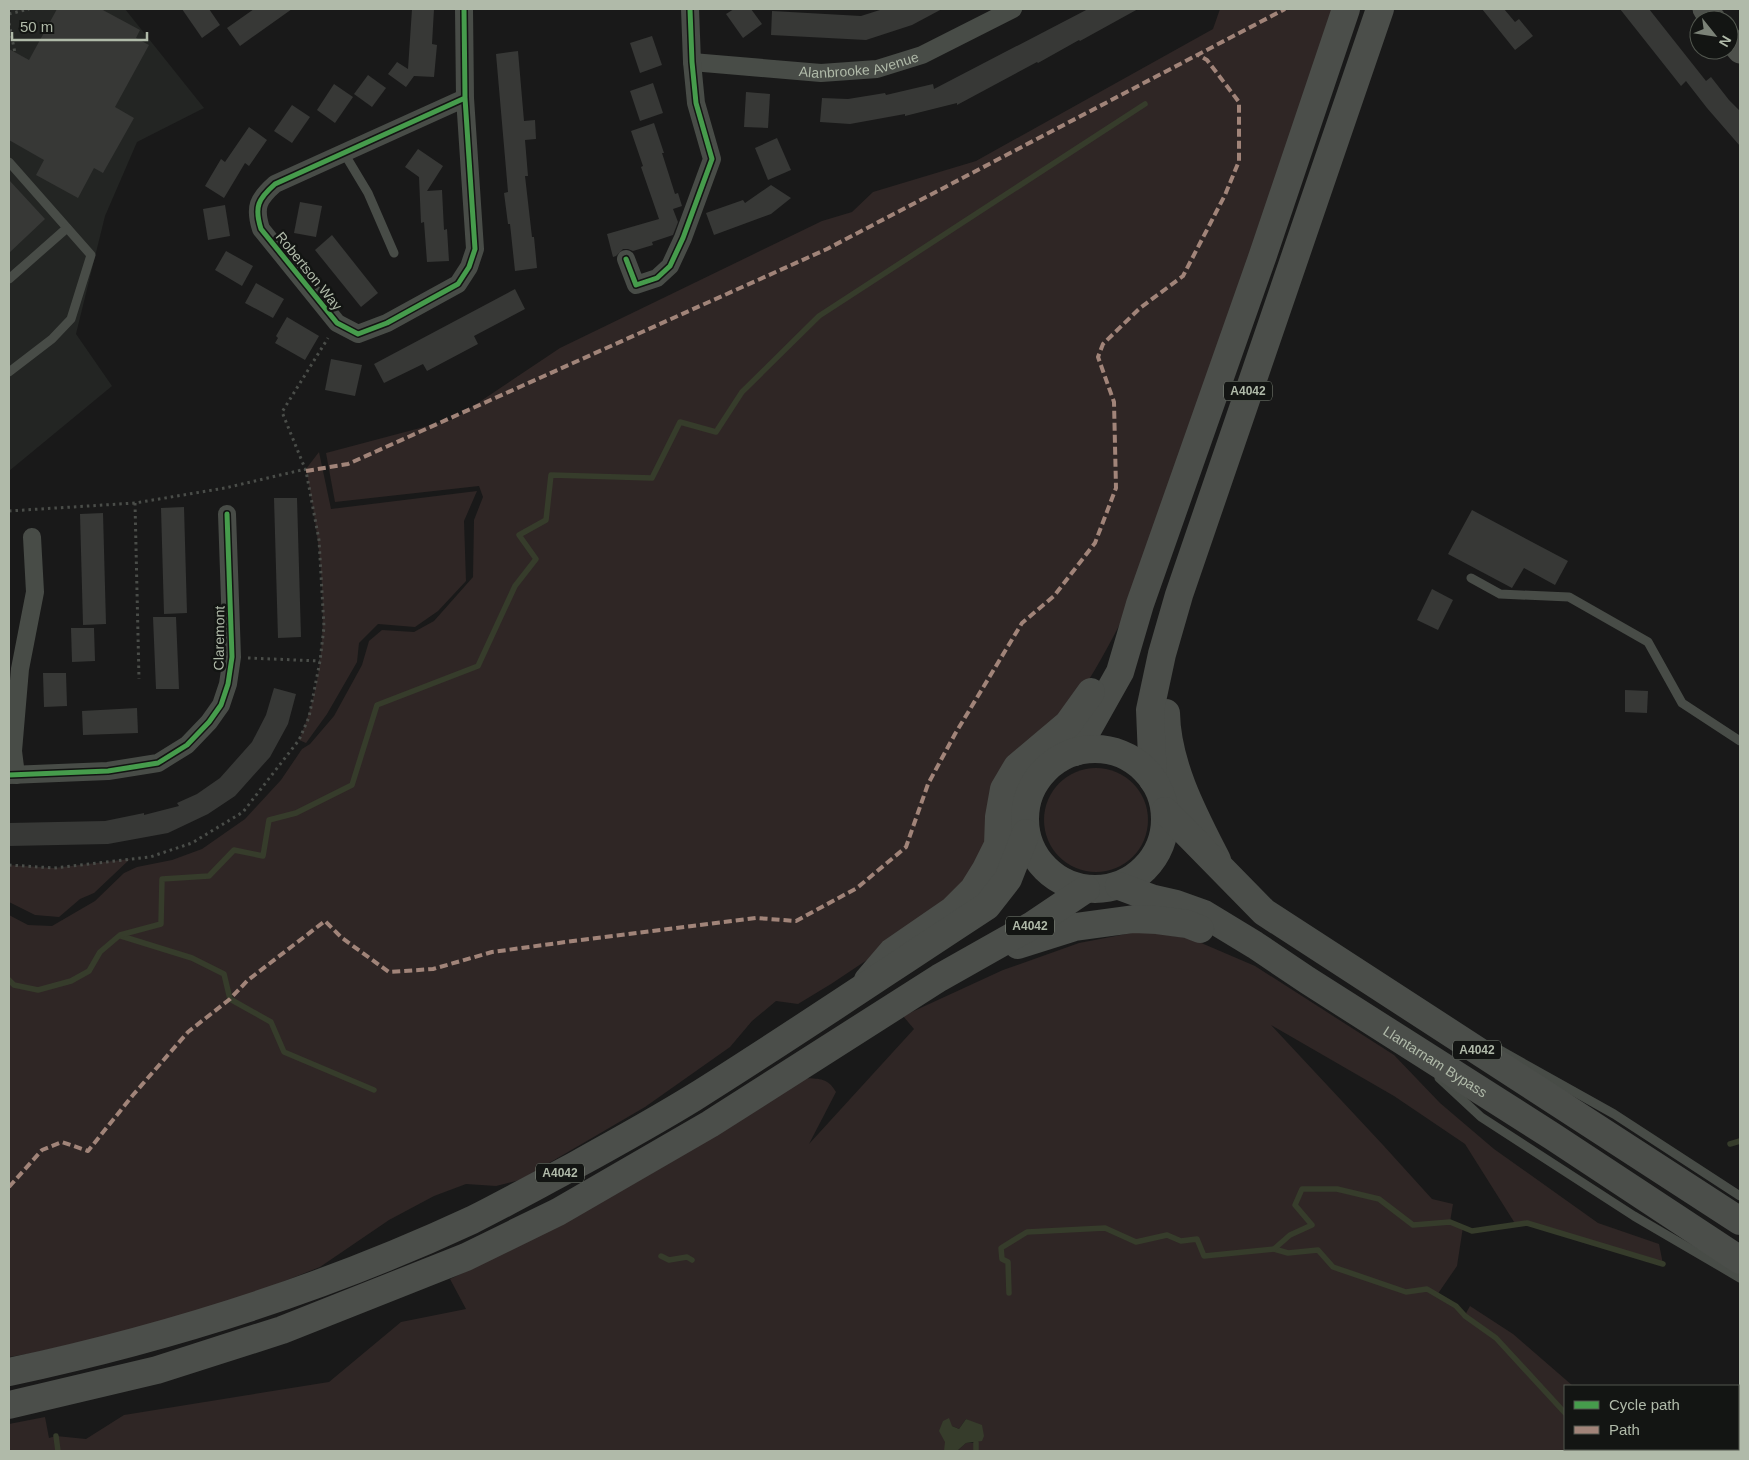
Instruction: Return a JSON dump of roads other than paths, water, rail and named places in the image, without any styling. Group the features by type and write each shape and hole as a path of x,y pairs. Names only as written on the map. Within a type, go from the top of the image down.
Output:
{"main road":[{"name":"A4042","path":"1075,752 1120,672 1140,604 1263,255 1346,9"},
{"name":"A4042","path":"1153,780 1150,710 1162,654 1185,577 1380,9"},
{"path":"860,988 892,952 953,910 973,890 998,845 999,817 1004,789 1017,767 1068,724 1106,671 1140,604"},
{"path":"1162,654 1166,686 1166,725 1173,757 1195,816 1222,869"},
{"path":"1097,749 1119,753 1138,764 1153,780 1161,795 1165,811 1164,834 1154,856 1139,874 1118,886 1086,889 1065,883 1047,871 1034,854 1026,833 1025,812 1030,792 1041,774 1056,760 1075,752 1097,749"},
{"name":"A4042","path":"1165,811 1264,912 1740,1221"},
{"name":"A4042","path":"9,1372 190,1327 311,1287 415,1245 474,1218 648,1125 693,1098 987,906 1008,879 1026,833"},
{"name":"Llantarnam Bypass","path":"1118,886 1204,914 1544,1131 1740,1260"},
{"name":"A4042","path":"9,1405 157,1370 282,1330 466,1257 558,1212 710,1124 939,978 1031,926 1086,889"},
{"name":"A4042","path":"971,960 1075,927 1134,919 1187,924 1255,945"}],"street":[{"name":"Robertson Way","path":"464,9 465,98 475,249 469,267 458,284 387,323 358,334 337,323 261,229 258,218 258,205 265,193 275,184 465,98"},
{"path":"626,259 636,286 657,278 670,266 684,238 712,159 696,103 690,9"},
{"name":"Alanbrooke Avenue","path":"692,62 821,73 877,69 922,55 1013,9"},
{"name":"Claremont","path":"32,537 35,592 20,669 12,776 108,772 158,763 187,745 209,722 221,705 228,684 232,657 227,514"}],"lane":[{"path":"344,153 368,193 394,253"},
{"path":"9,162 91,255 71,319 52,338 9,372"},
{"path":"9,279 67,228"},
{"path":"1471,578 1500,594 1569,597 1648,642 1682,703 1740,741"},
{"path":"1378,986 1473,1036"},
{"path":"1388,1032 1481,1117 1634,1216 1740,1278"},
{"path":"1490,1045 1533,1067 1614,1114 1740,1196"}],"waterway":[{"path":"9,980 14,985 38,990 71,981 89,971 100,952 120,935 161,924 162,879 209,876 234,850 263,856 269,820 296,813 352,785 377,705 478,666 515,586 536,559 519,535 546,520 551,475 652,478 680,422 716,432 742,392 819,316 1145,104"},
{"path":"121,936 192,958 224,974 230,999 271,1022 284,1052 374,1090"},
{"path":"1730,1144 1740,1141"},
{"path":"1009,1293 1008,1262 1002,1259 1001,1248 1027,1232 1105,1228 1136,1242 1167,1235 1181,1241 1197,1239 1204,1256 1274,1249 1290,1235 1312,1225 1295,1205 1302,1189 1337,1189 1379,1199 1413,1225 1450,1222 1472,1231 1527,1223 1663,1264"},
{"path":"1274,1249 1288,1253 1318,1250 1333,1267 1406,1292 1427,1289 1456,1306 1465,1316 1496,1338 1564,1412"},
{"path":"661,1256 669,1260 687,1257 692,1260"},
{"path":"56,1436 58,1451"},
{"path":"976,1443 976,1451"}]}
